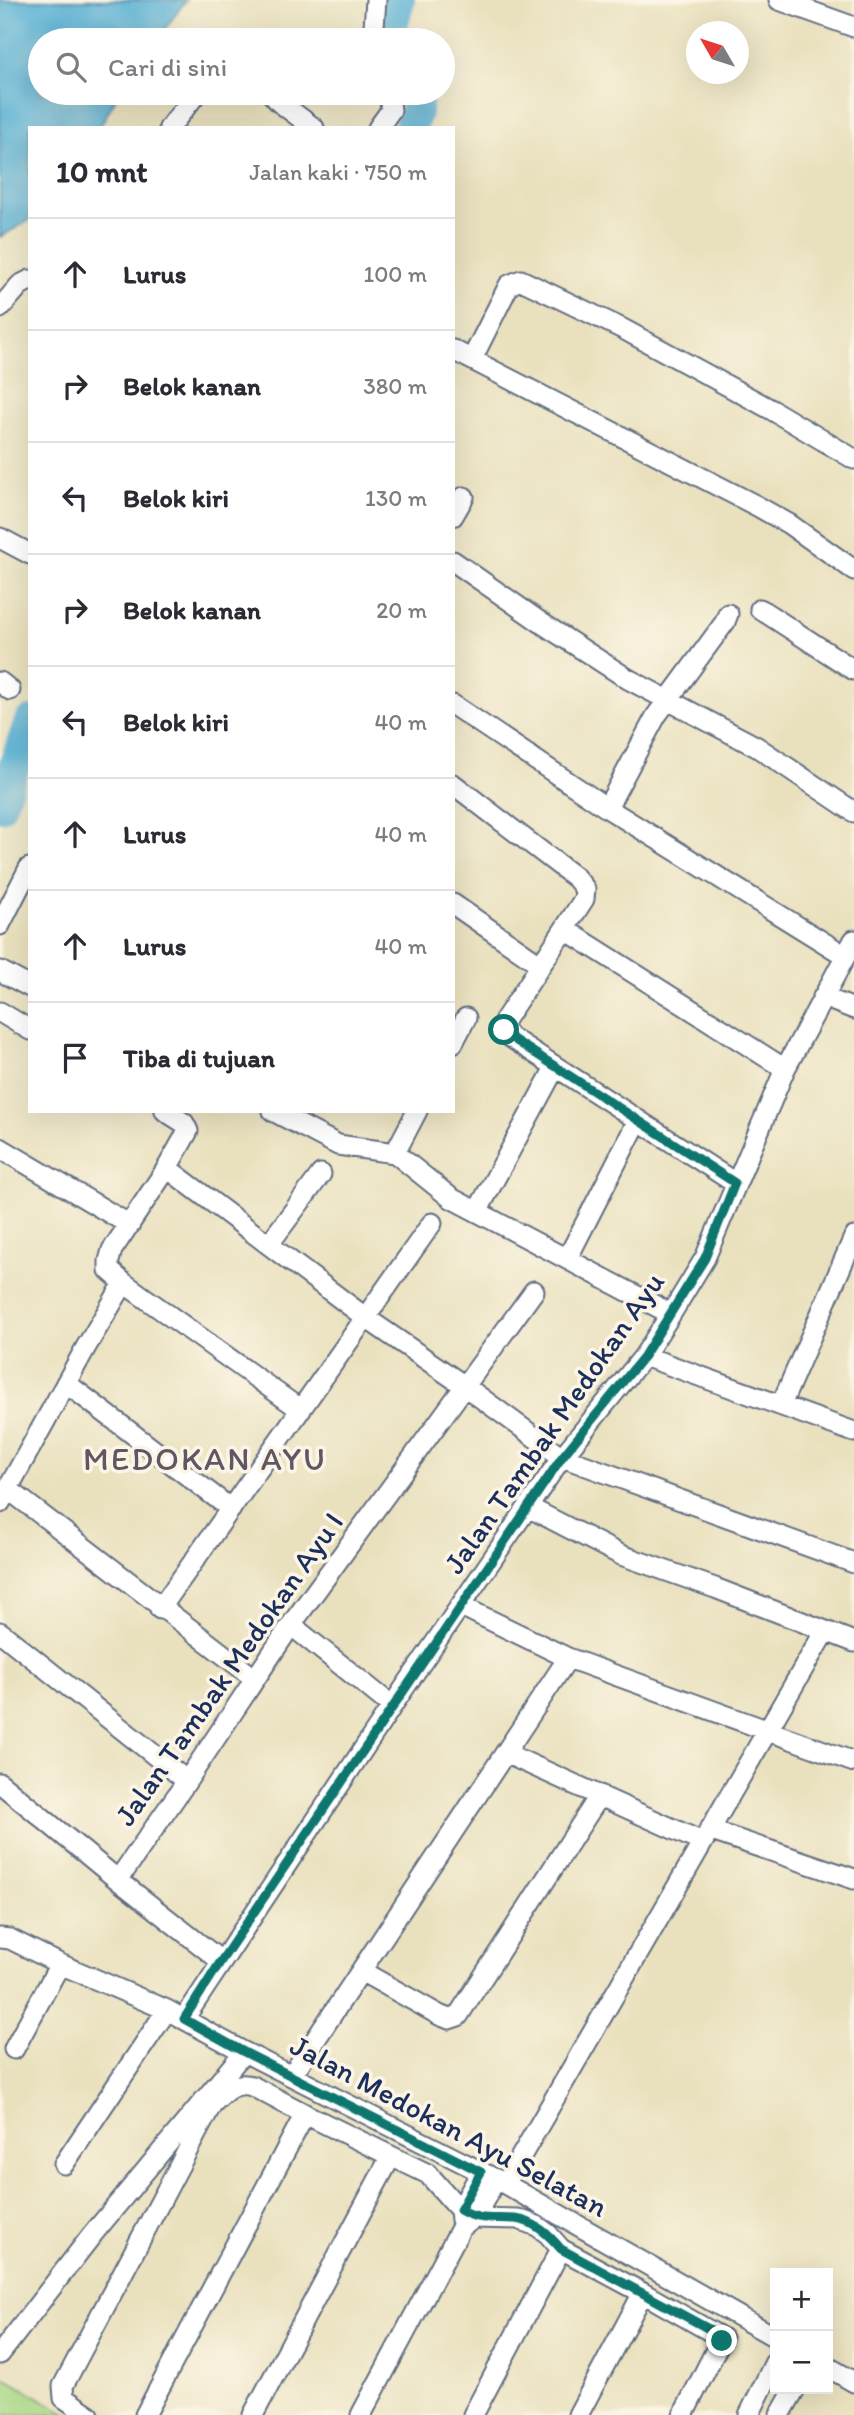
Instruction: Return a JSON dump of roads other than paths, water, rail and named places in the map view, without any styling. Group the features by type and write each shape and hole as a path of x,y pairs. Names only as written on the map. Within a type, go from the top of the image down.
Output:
{"street":[{"path":"357,0 375,8 374,28"},
{"path":"779,0 854,27"},
{"path":"171,126 187,105"},
{"path":"282,105 311,126"},
{"path":"380,126 389,114 390,105"},
{"path":"472,359 512,282 521,280 623,329 772,410 854,459"},
{"path":"0,308 20,285 28,281"},
{"path":"455,351 789,524 854,570"},
{"path":"455,513 464,497"},
{"path":"0,538 28,550"},
{"path":"455,562 628,680 757,747 854,812"},
{"path":"760,609 854,670"},
{"path":"607,808 656,716 728,614"},
{"path":"455,706 607,808 849,947"},
{"path":"455,786 581,883 585,889 584,899 566,930 504,1021 504,1030 510,1037 735,1183"},
{"path":"0,925 28,870"},
{"path":"456,911 541,965"},
{"path":"566,930 785,1069"},
{"name":"Jalan Tambak Medokan Ayu","path":"64,2164 176,2015 221,1961 562,1457 644,1356 705,1258 785,1069 849,947"},
{"path":"0,971 28,986"},
{"path":"823,997 854,1009"},
{"path":"0,1012 28,1029"},
{"path":"455,1039 466,1018"},
{"path":"477,1212 551,1075"},
{"path":"168,1113 184,1123 188,1131 167,1168 112,1250 109,1270 301,1410"},
{"path":"282,1113 299,1117 338,1145 395,1153 451,1198 671,1314"},
{"path":"395,1153 416,1113"},
{"path":"567,1259 633,1130"},
{"path":"0,1148 130,1225"},
{"path":"167,1168 366,1318 562,1457 854,1563"},
{"path":"269,1244 321,1174"},
{"path":"160,1609 432,1223"},
{"path":"781,1405 854,1237"},
{"path":"124,1283 4,1496 254,1678"},
{"name":"Jalan Tambak Medokan Ayu I","path":"118,1880 291,1625 534,1291"},
{"path":"644,1356 854,1432"},
{"path":"66,1383 231,1509"},
{"path":"528,1507 621,1555 854,1642"},
{"path":"461,1606 568,1658 854,1762"},
{"path":"291,1625 392,1706"},
{"path":"361,2415 465,2219 494,2178 706,1836 825,1631"},
{"path":"0,1632 187,1781"},
{"path":"292,2075 568,1658"},
{"path":"505,1753 600,1795 706,1836 854,1878"},
{"path":"0,1783 221,1961"},
{"path":"361,1971 449,2020 458,2016 600,1795"},
{"name":"Jalan Medokan Ayu Selatan","path":"0,1938 10,1939 176,2015 494,2178 770,2334"},
{"path":"14,2049 60,1964"},
{"path":"0,2354 92,2235 244,2052"},
{"path":"89,2415 64,2398 63,2386 212,2104 227,2089 243,2083 252,2086 428,2174 447,2193 465,2219"},
{"path":"145,2415 305,2114"},
{"path":"253,2415 391,2156"},
{"path":"465,2219 518,2219 537,2226 561,2249 720,2335 722,2341 682,2415"},
{"path":"473,2415 561,2249"},
{"path":"578,2415 643,2294"},
{"path":"833,2370 854,2382"},
{"path":"749,2415 770,2372"},
{"path":"780,2415 792,2394"}],"water":[{"path":"0,0 186,0 166,28 28,28 28,105 112,105 100,126 28,126 28,221 0,237"}],"waterway":[{"path":"391,28 399,0"},
{"path":"410,126 417,105"},
{"path":"0,806 28,728"}],"district":[{"name":"MEDOKAN AYU","path":"205,1458"}]}
